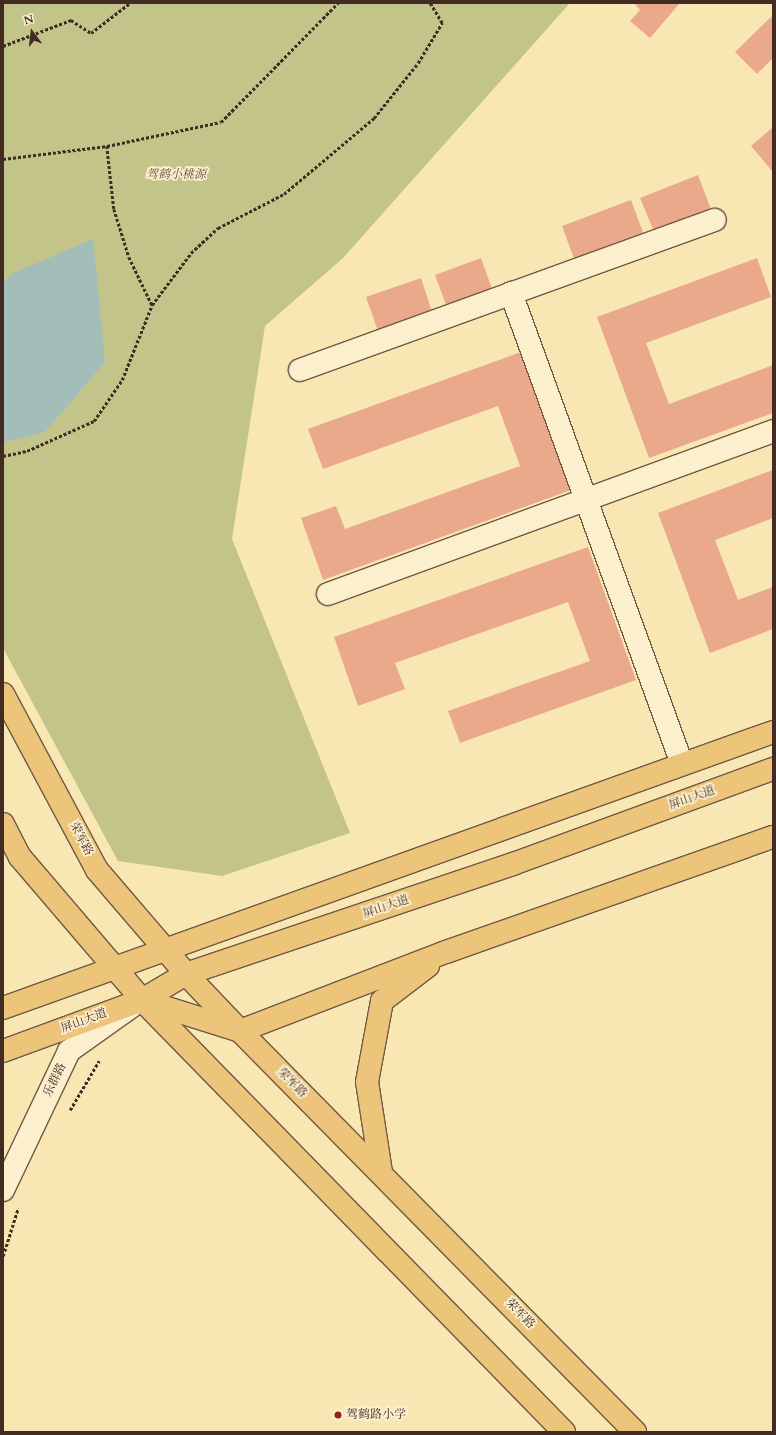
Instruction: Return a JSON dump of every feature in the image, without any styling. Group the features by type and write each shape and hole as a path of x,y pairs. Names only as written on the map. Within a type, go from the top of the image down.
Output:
{"main road":[{"name":"荣军路","path":"3,694 97,870 165,950 240,1031 381,1172 635,1432"},
{"path":"3,1008 116,969 165,950 773,732"},
{"name":"屏山大道","path":"3,1051 142,1000 186,974 513,864 773,769"},
{"path":"3,824 12,854 142,1000 564,1432"},
{"path":"142,1000 240,1031 446,952 773,837"},
{"path":"381,1172 367,1082 382,1001 446,952"}],"street":[{"path":"300,370 715,220"},
{"path":"511,294 682,764"},
{"path":"328,594 773,431"},
{"name":"乐群路","path":"12,1195 70,1051 142,1000"}],"path":[{"path":"3,46 71,20 91,33 130,3"},
{"path":"3,159 107,146 221,122 338,3"},
{"path":"3,456 27,451 94,421 122,380 152,305 190,253 218,228 284,194 374,118 418,63 442,23 430,3"},
{"path":"107,146 114,209 129,257 152,305"},
{"path":"66,1117 102,1056"},
{"path":"3,1256 12,1195"}],"green space":[{"name":"驾鹤小桃源","path":"3,3 570,3 343,258 265,326 232,539 350,833 222,876 118,861 3,648"}],"water":[{"path":"93,239 105,362 45,432 3,442 3,283 11,274"}],"building":[{"path":"634,3 680,3 650,38 630,21 640,10"},
{"path":"773,15 773,58 757,74 735,52"},
{"path":"773,127 773,172 751,146"},
{"path":"698,175 712,212 655,234 640,198"},
{"path":"631,200 645,238 576,264 562,226"},
{"path":"481,258 495,297 449,313 435,275"},
{"path":"757,258 771,297 646,343 669,404 773,365 773,413 649,458 597,317"},
{"path":"421,278 434,318 380,337 366,297"},
{"path":"521,352 571,490 323,580 301,518 336,506 345,529 520,466 498,406 323,469 308,429"},
{"path":"773,470 773,518 715,540 738,600 773,587 773,629 710,653 658,513"},
{"path":"588,547 636,680 460,743 448,711 590,661 568,602 395,663 405,689 358,706 334,637"}],"place":[{"name":"驾鹤路小学","path":"338,1415"}]}
